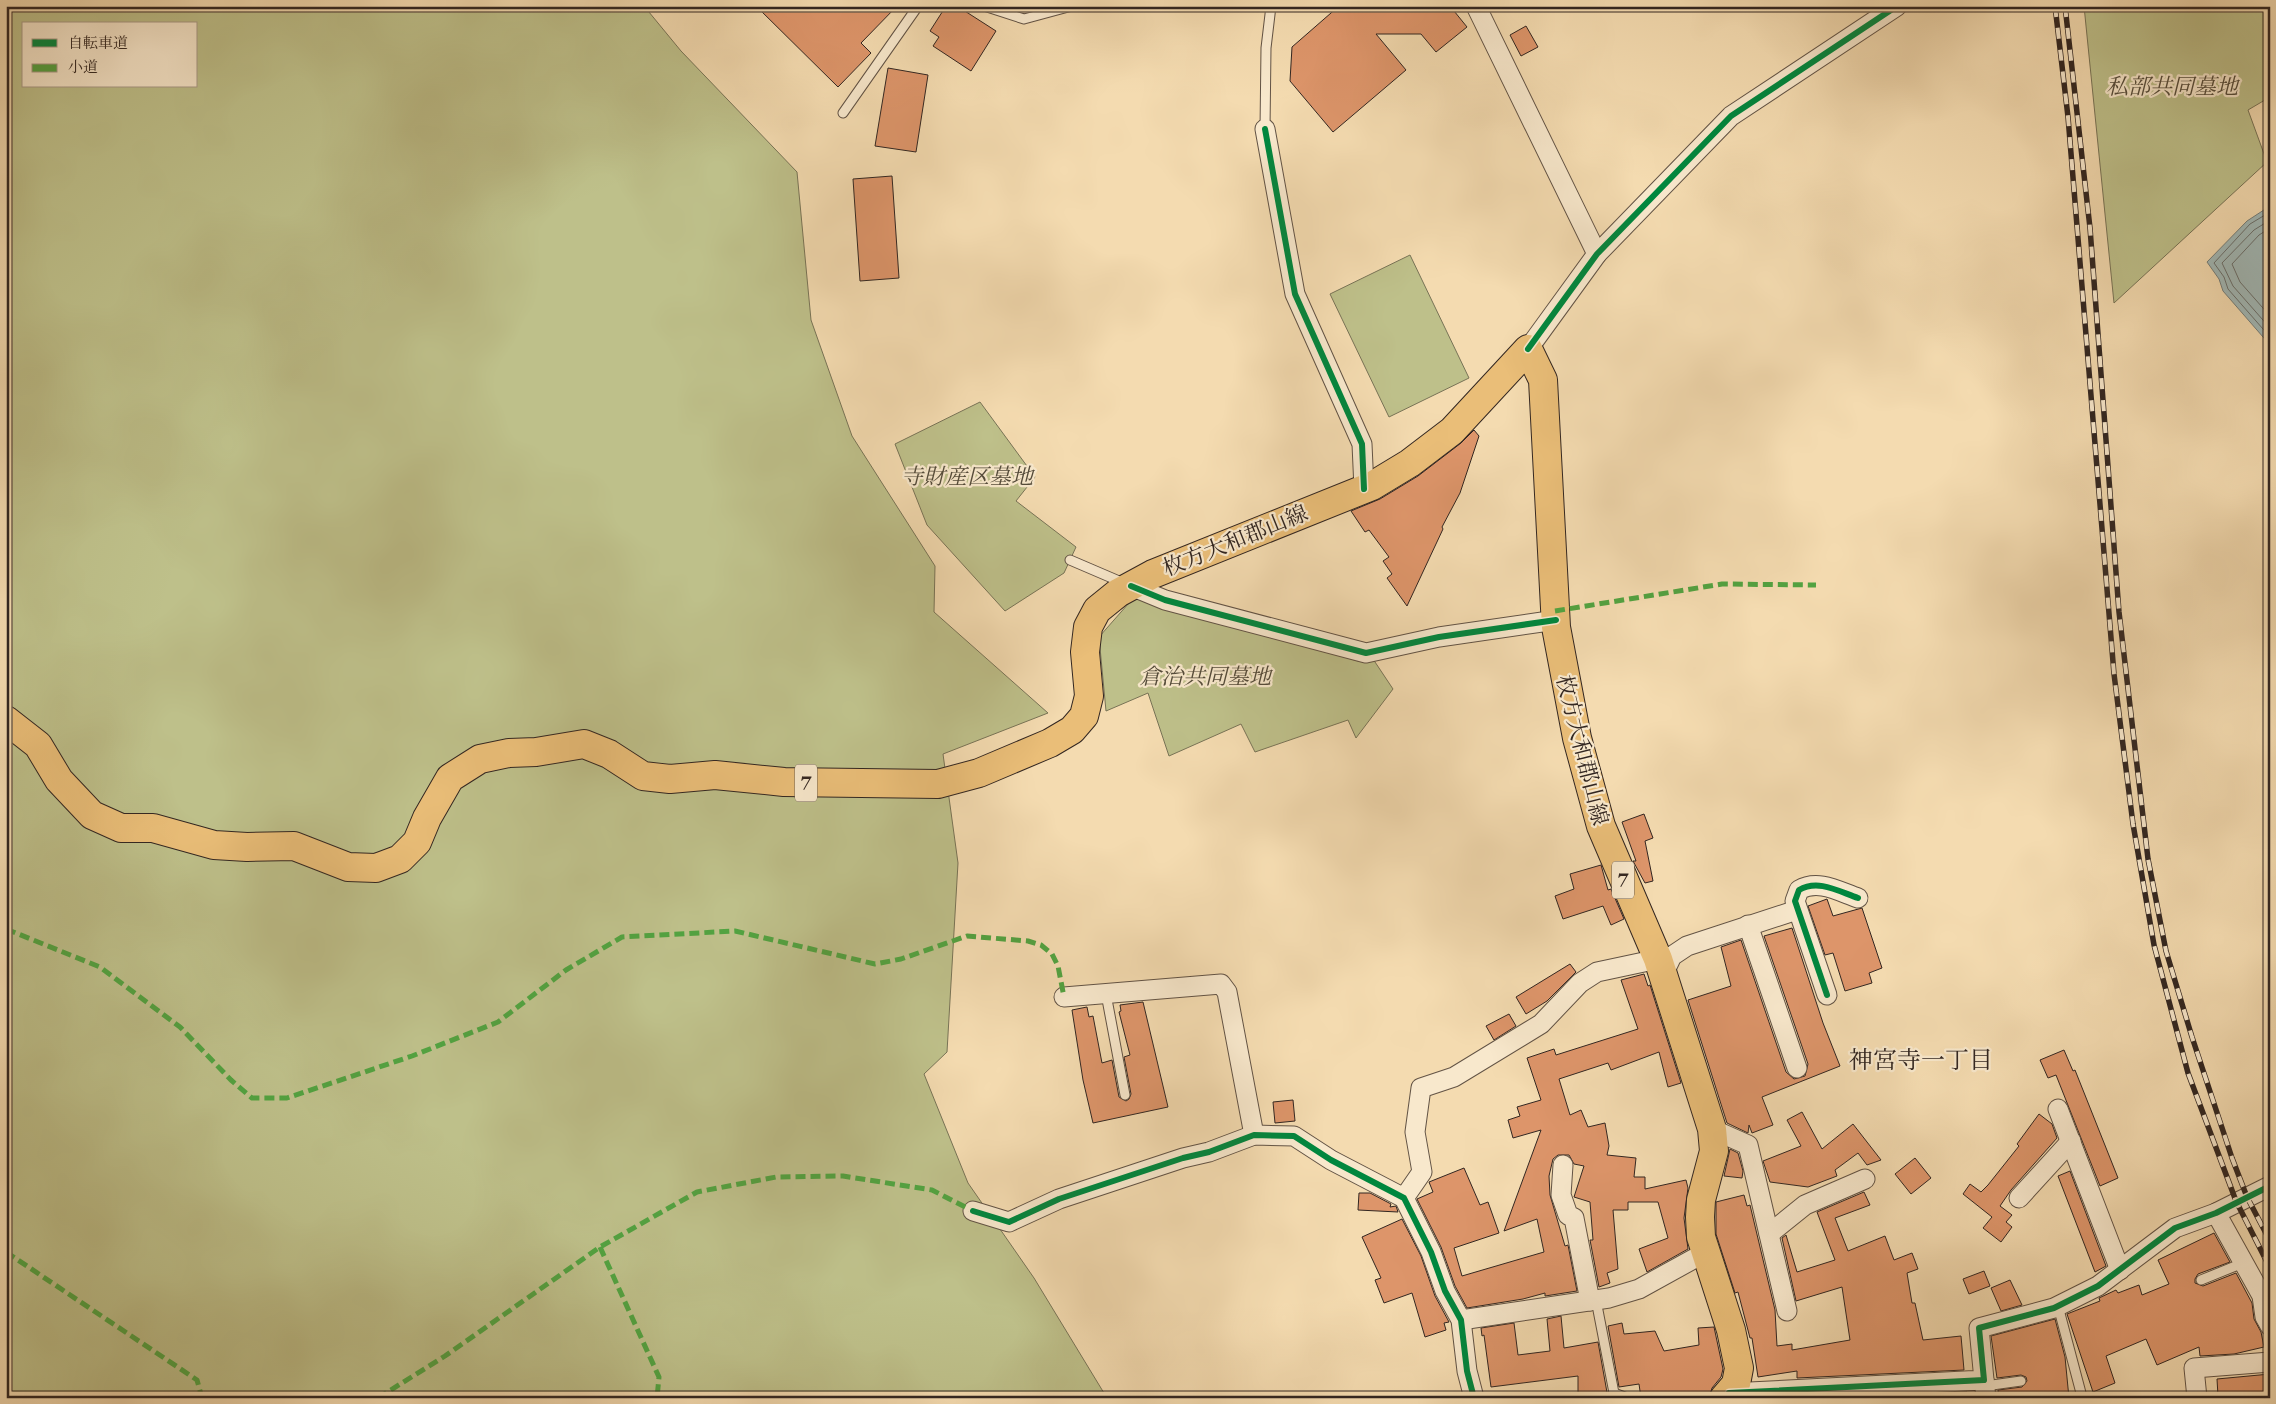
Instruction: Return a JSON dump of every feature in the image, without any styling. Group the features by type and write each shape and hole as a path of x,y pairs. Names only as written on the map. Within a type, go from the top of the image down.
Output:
{"main road":[{"name":"枚方大和郡山線","path":"6,720 38,745 59,780 92,815 121,828 153,828 214,845 247,847 294,846 348,867 376,868 400,859 417,842 427,818 450,778 480,759 509,753 536,752 584,744 609,754 643,776 670,779 714,775 784,782 938,784 979,773 1050,743 1072,730 1084,716 1089,696 1085,652 1088,627 1096,610 1118,593 1153,574 1364,489 1410,463 1452,431 1528,349 1543,380 1556,620 1577,738 1601,826 1660,967 1712,1129 1714,1152 1702,1200 1700,1217 1702,1237 1731,1330 1739,1368 1736,1384 1727,1395"}],"street":[{"path":"1476,6 1597,254"},
{"path":"1528,349 1597,254 1731,116 1897,6"},
{"path":"1265,129 1295,294 1362,444 1364,489"},
{"path":"1131,586 1164,600 1366,653 1440,637 1556,620"},
{"path":"1827,995 1796,910 1795,901 1798,890 1808,885 1821,885 1858,898"},
{"path":"1404,1198 1422,1172 1415,1132 1421,1088 1454,1076 1540,1024 1580,983 1597,972 1660,967 1687,946 1796,910"},
{"path":"1748,925 1797,1068"},
{"path":"1064,997 1221,984 1227,992 1254,1135"},
{"path":"2058,1109 2120,1270"},
{"path":"1712,1129 1748,1145 1787,1310"},
{"path":"973,1211 1009,1222 1060,1198 1182,1158 1209,1152 1254,1135 1294,1136 1331,1160 1404,1198 1431,1252 1445,1291 1461,1320 1467,1371 1474,1398"},
{"path":"2019,1198 2071,1141"},
{"path":"1564,1165 1561,1195 1568,1215 1574,1218 1593,1301"},
{"path":"1769,1234 1805,1205 1865,1179"},
{"path":"1727,1395 1985,1388 1979,1328 2058,1306 2098,1286 2175,1228 2216,1213 2270,1186"},
{"path":"2216,1213 2262,1296 2265,1317 2270,1326"},
{"path":"1461,1320 1593,1301 1639,1289 1706,1252"},
{"path":"2197,1398 2194,1368 2270,1362"}],"lane":[{"path":"843,113 918,6"},
{"path":"984,6 1024,19 1072,6"},
{"path":"1265,129 1266,48 1270,6"},
{"path":"1070,560 1131,586"},
{"path":"1106,994 1125,1095"},
{"path":"2201,1280 2243,1263"},
{"path":"1593,1301 1614,1393 1627,1398"},
{"path":"2058,1306 2081,1393"},
{"path":"1985,1388 2021,1382"}],"green space":[{"path":"6,6 644,6 681,51 797,172 811,320 852,436 935,566 934,612 1048,713 943,754 958,863 947,1052 924,1074 968,1183 1034,1278 1107,1398 6,1398"},
{"name":"私部共同墓地","path":"2084,6 2270,6 2270,97 2248,110 2267,162 2114,303"},
{"path":"1410,255 1469,378 1389,417 1330,294"},
{"name":"寺財産区墓地","path":"980,402 1035,477 1016,501 1076,547 1064,573 1005,611 927,525 895,444"},
{"name":"倉治共同墓地","path":"1136,595 1358,661 1373,659 1393,689 1356,738 1348,720 1255,752 1241,724 1169,756 1148,693 1106,711 1099,637"}],"water":[{"path":"2270,206 2270,345 2223,291 2219,279 2207,262 2247,221"}],"building":[{"path":"756,6 897,6 861,43 871,53 838,87"},
{"path":"946,6 957,6 996,31 971,71 933,46 939,37 930,31"},
{"path":"1339,6 1450,6 1467,27 1436,52 1421,34 1376,34 1406,70 1333,132 1290,81 1292,47"},
{"path":"1526,26 1538,47 1521,56 1510,35"},
{"path":"888,68 928,75 916,152 875,146"},
{"path":"892,176 899,278 860,281 853,179"},
{"path":"1474,430 1479,436 1460,493 1442,527 1443,529 1407,606 1387,578 1392,574 1383,561 1389,557 1369,530 1365,532 1351,511 1380,499 1418,476 1461,443"},
{"path":"1644,814 1653,838 1645,841 1653,881 1645,883 1633,861 1636,861 1622,822"},
{"path":"1601,865 1608,890 1611,889 1624,919 1611,925 1603,906 1563,919 1555,896 1574,889 1570,874"},
{"path":"1827,899 1833,916 1862,908 1882,968 1869,973 1872,983 1845,991 1833,953 1825,955 1808,906"},
{"path":"1792,928 1823,1023 1840,1066 1762,1097 1773,1125 1752,1133 1749,1125 1748,1133 1727,1123 1688,1000 1731,986 1721,947 1741,940 1786,1072 1794,1079 1805,1076 1808,1064 1764,936"},
{"path":"1570,964 1576,972 1547,1001 1526,1014 1516,997"},
{"path":"1644,974 1648,986 1650,985 1681,1083 1668,1087 1659,1052 1611,1070 1608,1063 1559,1079 1570,1115 1581,1110 1588,1127 1605,1123 1609,1146 1607,1155 1636,1158 1634,1177 1645,1177 1645,1189 1686,1180 1688,1188 1684,1218 1688,1249 1647,1272 1639,1249 1668,1238 1658,1202 1628,1202 1628,1210 1613,1210 1618,1269 1607,1273 1610,1283 1599,1287 1590,1240 1593,1240 1590,1202 1574,1197 1584,1166 1574,1164 1569,1155 1558,1155 1553,1159 1549,1176 1550,1195 1565,1246 1568,1245 1577,1291 1545,1296 1545,1293 1523,1299 1467,1308 1455,1286 1441,1247 1417,1199 1433,1192 1429,1182 1464,1168 1480,1205 1488,1202 1499,1233 1454,1248 1462,1276 1544,1252 1537,1219 1504,1231 1541,1130 1513,1138 1508,1120 1520,1116 1517,1107 1541,1100 1527,1058 1554,1049 1556,1055 1638,1029 1621,980"},
{"path":"1143,1002 1168,1107 1093,1123 1083,1080 1072,1010 1087,1007 1089,1017 1093,1016 1102,1063 1112,1060 1119,1097 1126,1101 1131,1094 1124,1057 1130,1055 1119,1012 1121,1011 1120,1005"},
{"path":"1509,1014 1516,1026 1494,1040 1486,1026"},
{"path":"2064,1050 2073,1071 2075,1070 2118,1178 2100,1186 2056,1075 2048,1078 2040,1060"},
{"path":"1293,1100 1295,1121 1275,1123 1273,1102"},
{"path":"1802,1112 1822,1149 1853,1124 1881,1160 1867,1165 1858,1153 1835,1170 1837,1176 1808,1187 1770,1182 1763,1161 1801,1146 1787,1120"},
{"path":"2039,1114 2052,1124 2057,1138 2011,1190 2000,1206 2012,1215 2006,1222 2012,1227 2001,1242 1983,1228 1992,1217 1963,1194 1970,1184 1981,1192 1988,1185 2019,1146 2017,1144"},
{"path":"1730,1149 1738,1153 1743,1171 1742,1178 1724,1176"},
{"path":"1915,1158 1931,1178 1911,1194 1895,1174"},
{"path":"2070,1171 2106,1266 2095,1272 2058,1176"},
{"path":"1864,1192 1870,1205 1835,1218 1848,1251 1885,1236 1894,1260 1912,1253 1918,1269 1907,1273 1912,1303 1915,1303 1923,1340 1961,1336 1964,1370 1797,1378 1797,1371 1758,1377 1752,1338 1750,1338 1738,1292 1735,1293 1716,1234 1716,1202 1744,1195 1747,1206 1750,1205 1775,1310 1777,1346 1792,1344 1792,1350 1850,1340 1842,1287 1796,1301 1782,1238 1786,1235 1797,1272 1835,1260 1817,1212"},
{"path":"1359,1193 1370,1193 1391,1204 1390,1207 1396,1206 1398,1212 1358,1210"},
{"path":"1402,1219 1421,1256 1435,1296 1449,1322 1444,1323 1446,1330 1425,1337 1412,1293 1384,1303 1375,1280 1381,1278 1362,1237"},
{"path":"2214,1233 2230,1262 2198,1274 2195,1283 2203,1286 2236,1273 2252,1303 2254,1319 2261,1332 2264,1347 2234,1354 2200,1356 2199,1347 2157,1365 2146,1339 2106,1356 2115,1383 2093,1392 2067,1314 2100,1301 2099,1298 2116,1290 2118,1293 2139,1285 2142,1295 2169,1284 2158,1260"},
{"path":"1984,1271 1990,1286 1969,1294 1963,1279"},
{"path":"2010,1280 2022,1305 2001,1311 1991,1288"},
{"path":"1561,1316 1564,1348 1598,1342 1608,1398 1578,1398 1578,1376 1491,1387 1484,1335 1482,1336 1481,1328 1514,1323 1518,1355 1550,1351 1547,1319"},
{"path":"2055,1319 2065,1357 2069,1398 1999,1398 1998,1390 2022,1387 2027,1381 2026,1377 2021,1375 1997,1378 1991,1336"},
{"path":"1622,1323 1624,1334 1655,1331 1664,1351 1699,1345 1698,1328 1714,1327 1723,1369 1721,1377 1712,1388 1709,1398 1641,1398 1639,1384 1619,1387 1608,1326"},
{"path":"2270,1374 2270,1398 2247,1398 2247,1394 2218,1396 2217,1379"},
{"path":"1967,1392 1967,1398 1857,1398"}],"railway":[{"path":"2055,6 2068,117 2114,674 2133,824 2154,945 2188,1073 2236,1201 2270,1268"},
{"path":"2065,6 2090,228 2119,612 2148,859 2166,951 2192,1037 2232,1158 2247,1197 2270,1241"}],"marked path":[{"path":"1555,611 1722,584 1816,585"},
{"path":"6,929 100,967 180,1027 231,1080 252,1098 287,1098 412,1056 498,1022 566,970 622,937 735,931 875,964 901,959 967,936 1028,941 1041,945 1052,954 1058,966 1064,997"},
{"path":"378,1398 445,1356 600,1247 697,1192 776,1177 843,1176 932,1190 973,1211"},
{"path":"600,1247 659,1377 657,1398"},
{"path":"6,1252 197,1380 202,1398"}],"cycle path":[{"path":"1528,349 1597,254 1731,116 1897,6"},
{"path":"1265,129 1295,294 1362,444 1364,489"},
{"path":"1131,586 1165,600 1366,653 1439,637 1556,620"},
{"path":"1827,995 1795,901 1799,890 1813,886 1836,889 1858,898"},
{"path":"973,1211 1009,1222 1059,1199 1183,1158 1209,1152 1254,1135 1294,1136 1331,1160 1404,1198 1431,1252 1445,1291 1461,1320 1467,1371 1474,1398"},
{"path":"1729,1393 1984,1380 1979,1328 2054,1308 2098,1286 2175,1228 2216,1213 2270,1186"}],"district":[{"name":"神宮寺一丁目","path":"1921,1060"}]}
